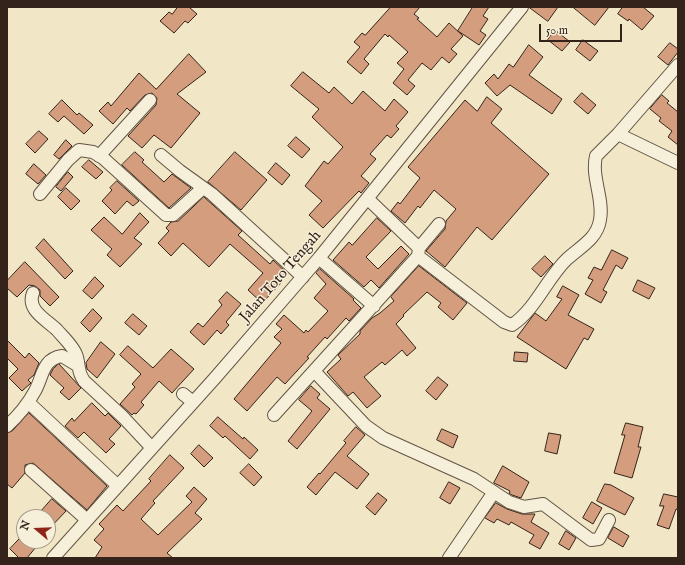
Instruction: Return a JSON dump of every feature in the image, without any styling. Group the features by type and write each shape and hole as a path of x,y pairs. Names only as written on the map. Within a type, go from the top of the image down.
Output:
{"street":[{"name":"Jalan Toto Tengah","path":"53,558 303,277 368,199 522,7"},
{"path":"368,199 418,252 504,322 512,325 528,310 558,268 586,244 597,230 602,209 595,161 599,152 618,134 678,65"},
{"path":"100,156 150,100"},
{"path":"618,134 678,163"},
{"path":"40,194 68,160 79,150 86,150 100,156 166,215 173,216 202,188"},
{"path":"162,155 202,188 212,194 303,277"},
{"path":"274,415 374,306 439,224"},
{"path":"319,258 374,306"},
{"path":"32,293 31,304 35,310 57,330 73,350 77,357 77,365 84,381 123,417 152,448"},
{"path":"7,426 28,402 36,390 40,375 49,361 56,356 62,356 77,365"},
{"path":"314,372 366,426 383,438 474,479 509,502 524,507 543,504 591,540 599,538 610,520"},
{"path":"183,394 193,402"},
{"path":"28,402 118,486"},
{"path":"31,470 86,520"},
{"path":"449,558 494,492"}],"building":[{"path":"178,7 189,7 197,14 188,23 185,21 174,33 160,21 169,12 172,14"},
{"path":"391,7 420,7 414,14 419,18 417,19 437,37 449,23 463,36 451,49 457,54 449,63 442,57 431,70 422,63 408,80 415,86 407,95 393,83 404,69 397,63 408,52 389,35 388,37 385,34 364,59 369,64 361,74 347,62 360,47 354,42 362,33 365,35"},
{"path":"473,7 489,7 483,16 488,19 480,31 486,35 479,45 458,31"},
{"path":"529,7 558,7 548,21"},
{"path":"573,7 609,7 595,25"},
{"path":"623,7 643,7 654,16 642,30 629,19 628,21 618,14"},
{"path":"555,30 570,42 562,51 548,40"},
{"path":"583,40 598,51 590,61 576,50"},
{"path":"670,43 678,49 678,52 668,65 658,57"},
{"path":"529,45 543,57 529,75 562,99 552,114 510,85 497,96 485,83 494,74 498,79 509,64 513,67"},
{"path":"189,54 206,72 177,94 200,113 171,148 154,135 142,148 128,136 156,105 157,98 152,93 145,95 130,111 127,108 113,124 99,111 108,102 111,106 139,73 156,89"},
{"path":"303,72 329,93 334,87 352,104 363,91 385,111 394,99 408,112 396,126 399,129 391,138 387,135 370,154 376,159 361,176 369,183 361,193 359,191 323,228 309,215 322,201 305,186 324,161 328,164 343,147 312,117 319,109 291,86"},
{"path":"582,93 596,105 588,114 574,102"},
{"path":"662,95 669,101 667,103 678,112 678,145 668,137 672,131 659,121 661,118 650,109"},
{"path":"487,97 502,109 491,123 549,174 492,240 477,227 445,267 426,251 445,229 446,221 456,209 434,190 420,208 418,206 405,223 391,211 398,202 400,204 420,178 408,167 465,100 477,111"},
{"path":"62,100 77,115 79,113 93,125 84,134 64,116 58,122 49,114"},
{"path":"39,131 48,139 35,153 26,144"},
{"path":"296,137 310,149 302,158 288,146"},
{"path":"66,140 72,146 59,159 54,155"},
{"path":"135,152 144,160 142,162 164,182 172,174 191,188 169,208 122,165"},
{"path":"235,152 267,180 241,210 208,182"},
{"path":"89,160 103,172 96,179 82,167"},
{"path":"276,163 290,175 282,185 268,173"},
{"path":"34,164 46,175 38,184 26,174"},
{"path":"68,172 73,177 61,191 56,187"},
{"path":"117,181 139,201 133,206 127,201 115,214 102,201 112,190 110,188"},
{"path":"66,188 80,201 71,210 58,197"},
{"path":"204,197 242,231 238,235 270,264 273,260 287,273 279,282 281,283 262,303 248,290 263,273 230,244 209,267 183,243 171,256 158,243 169,231 166,228 171,222 178,221"},
{"path":"140,213 149,222 134,238 142,244 120,267 107,255 112,249 91,230 104,217 122,234"},
{"path":"377,218 391,231 366,257 378,269 401,246 409,254 379,288 371,280 364,287 333,260 349,242 352,245"},
{"path":"44,239 73,271 65,279 36,248"},
{"path":"612,250 628,258 622,269 616,265 603,290 607,292 601,303 585,294 593,280 588,278 594,267 601,270"},
{"path":"545,256 553,264 541,277 532,269"},
{"path":"25,262 59,297 50,306 40,296 40,290 35,286 29,285 17,297 7,288 7,281"},
{"path":"419,266 467,303 453,320 438,307 441,303 427,292 403,315 404,316 396,324 416,348 407,356 402,350 385,365 382,362 364,377 381,396 367,408 353,392 348,396 327,372 341,359 338,355 360,334 360,331 372,318 394,301 391,297"},
{"path":"320,269 354,299 353,300 361,308 349,321 346,318 327,339 325,337 307,357 309,358 285,384 277,377 247,411 234,399 281,343 274,337 282,329 276,324 284,315 304,333 306,330 308,332 328,311 314,298 326,284 316,273"},
{"path":"95,277 104,286 92,299 83,291"},
{"path":"638,280 655,288 649,299 633,291"},
{"path":"563,286 579,295 568,315 594,329 588,340 584,338 566,369 517,337 535,313 546,321 562,299 557,297"},
{"path":"227,292 241,304 226,322 229,325 221,334 217,330 204,345 190,332 198,323 203,327 222,305 219,301"},
{"path":"93,309 102,318 90,332 81,323"},
{"path":"133,314 147,326 139,335 125,323"},
{"path":"7,340 25,358 29,353 39,363 34,375 28,380 31,383 22,391 9,378 18,369 7,358"},
{"path":"101,342 115,354 97,378 87,369 86,363"},
{"path":"128,346 153,368 171,349 194,369 172,393 159,381 141,402 144,405 136,414 134,413 132,415 120,404 135,387 132,384 141,374 120,355"},
{"path":"515,352 528,353 527,362 514,361"},
{"path":"59,364 81,388 69,400 60,392 64,388 50,375 53,369"},
{"path":"438,377 448,385 436,400 426,391"},
{"path":"311,386 320,394 317,398 330,409 297,449 288,441 312,411 299,400"},
{"path":"92,403 105,416 108,413 121,426 109,439 115,444 106,453 84,432 78,438 65,426 72,418 74,421"},
{"path":"29,413 107,486 87,510 33,463 25,465 25,473 12,488 7,484 7,433 12,431"},
{"path":"218,417 258,450 250,459 225,436 223,438 210,426"},
{"path":"626,423 643,427 638,447 641,447 632,478 614,473 625,435 622,435"},
{"path":"356,427 365,435 347,456 369,474 357,489 335,472 316,495 307,487 346,443 344,441"},
{"path":"442,429 458,436 453,448 437,440"},
{"path":"549,433 561,435 557,454 545,451"},
{"path":"199,445 213,458 204,467 191,454"},
{"path":"170,455 184,468 153,501 155,503 141,519 158,535 192,502 186,496 194,487 207,499 195,513 202,519 167,553 173,558 95,558 102,547 94,540 104,529 99,524 117,505 123,511 151,481 149,479"},
{"path":"249,464 262,477 254,486 240,473"},
{"path":"503,466 529,482 521,498 512,495 509,493 510,491 494,483"},
{"path":"449,482 460,488 450,504 440,498"},
{"path":"605,484 611,485 634,498 625,515 597,501"},
{"path":"378,493 387,500 375,515 366,507"},
{"path":"664,494 678,497 678,510 676,509 669,529 657,525 664,506 660,506"},
{"path":"52,499 66,511 56,522 56,509 43,509"},
{"path":"592,502 602,508 593,524 583,518"},
{"path":"496,503 507,509 522,514 535,514 531,522 549,533 540,549 529,543 534,535 511,522 509,525 497,519 494,523 485,518"},
{"path":"614,527 629,536 623,547 608,538"},
{"path":"566,531 576,538 569,550 559,544"},
{"path":"16,543 16,549 34,549 27,558 19,558 10,549"}]}
